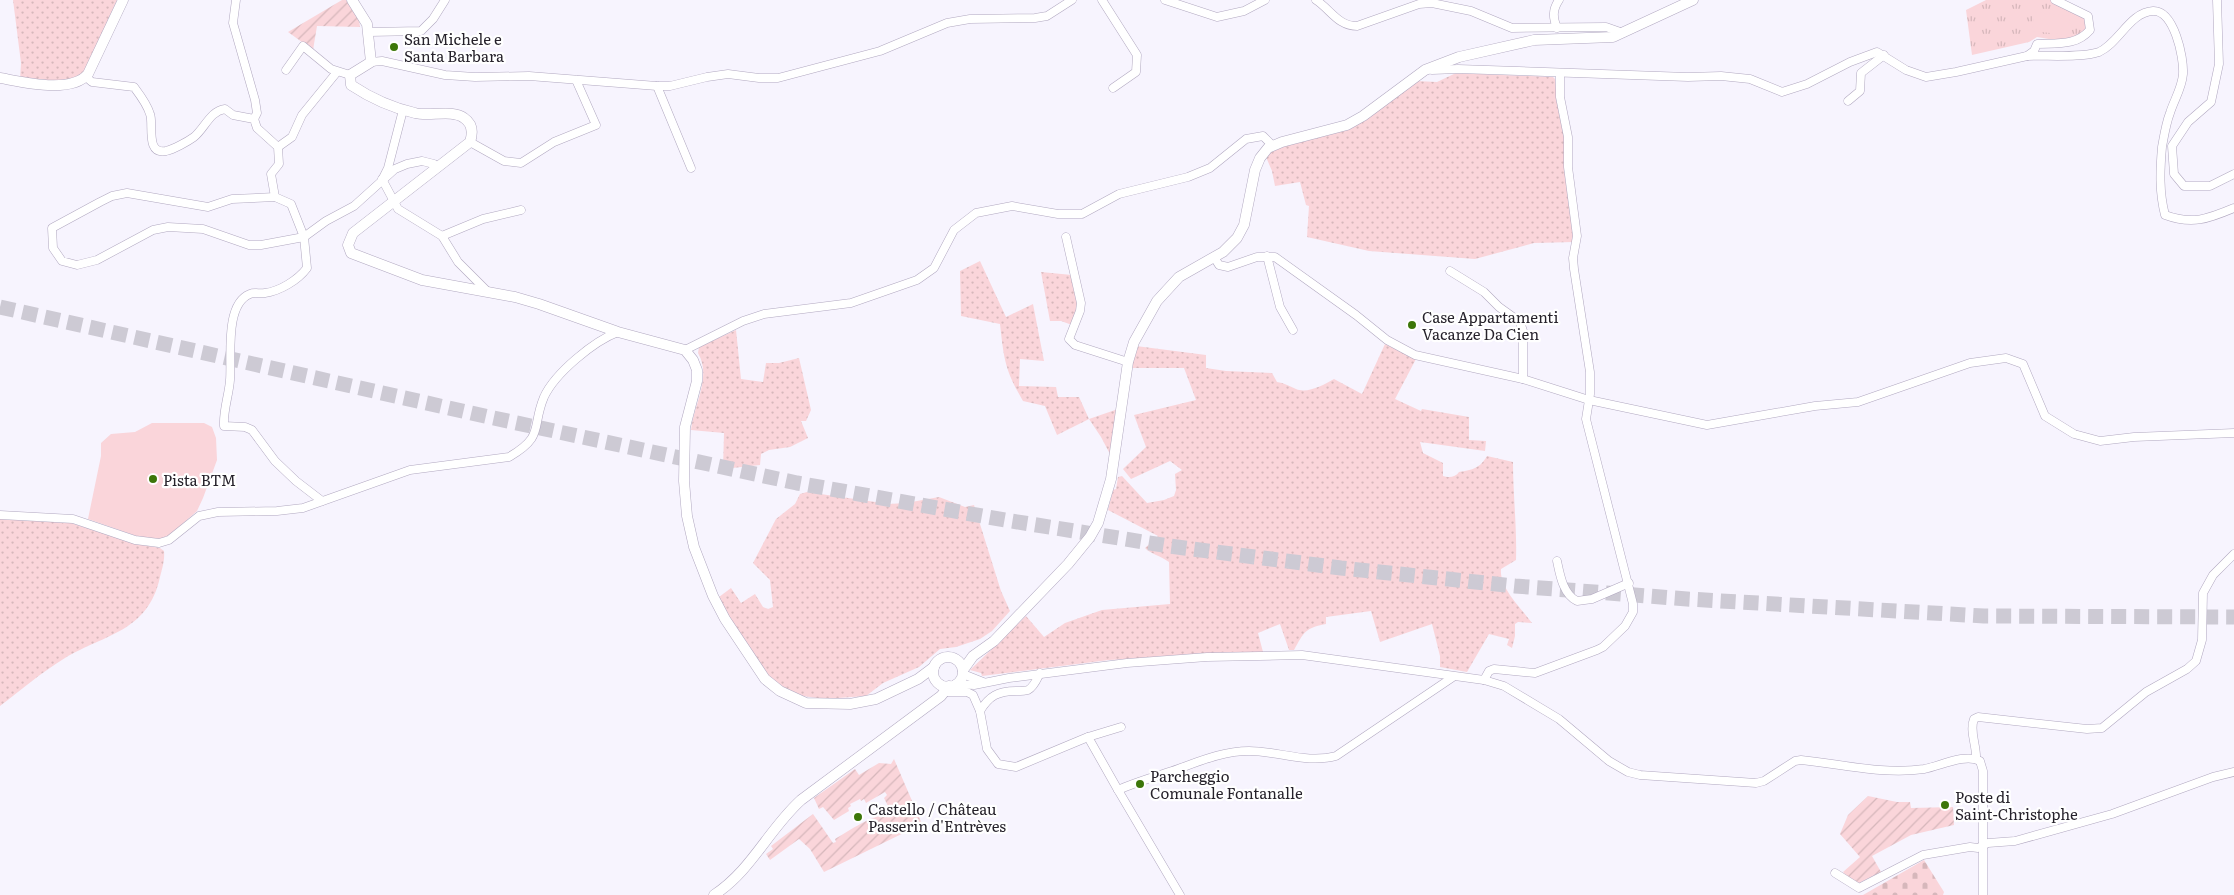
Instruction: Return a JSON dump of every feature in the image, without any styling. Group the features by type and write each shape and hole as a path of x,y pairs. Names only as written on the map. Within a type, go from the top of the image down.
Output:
{"street":[{"path":"0,78 35,84 62,85 71,84 86,77 123,0"},
{"path":"236,0 233,23 255,100 256,113 254,119 257,128 278,147 279,164 271,174 275,197"},
{"path":"352,0 364,18 369,32 371,62"},
{"path":"369,32 421,31 433,19 445,0"},
{"path":"350,76 371,62 382,61 455,76 475,78 529,76 657,86 670,86 728,74 759,78 778,78 880,51 947,23 970,19 1035,18 1047,16 1072,0"},
{"path":"1102,0 1136,56 1136,72 1113,88"},
{"path":"1166,0 1217,17 1244,12 1265,0"},
{"path":"1316,0 1336,19 1347,26 1357,26 1419,4 1432,4 1471,11 1512,28 1606,27 1623,33"},
{"path":"1410,0 1419,4"},
{"path":"1557,28 1553,17 1555,6 1559,0"},
{"path":"350,76 351,85 364,94 417,114 461,116 471,124 472,131 470,142 350,236 348,245 351,253 422,280 487,291 539,304 618,332 685,350 693,360 697,370 697,381 685,427 684,481 687,516 694,546 713,596 725,619 765,679 780,691 806,703 832,705 876,699 918,679 934,667 940,659 980,649 994,641 1068,564 1090,536 1098,523 1106,502 1114,465 1128,362 1134,342 1157,301 1179,277 1230,247 1237,238 1244,225 1255,170 1260,158 1272,145 1346,125 1363,116 1425,70 1459,57 1534,40 1613,37 1693,0"},
{"path":"2027,56 2034,51 2037,44 2072,43 2084,37 2090,30 2088,16 2055,0"},
{"path":"2217,0 2219,64 2211,102 2188,122 2172,146 2174,174 2184,186 2210,186 2234,174"},
{"path":"1425,70 1458,69 1688,78 1721,76 1750,79 1782,92 1808,84 1877,52 1906,70 1926,77 2027,56 2083,55 2099,52 2115,40 2141,15 2150,11 2158,11 2166,15 2172,24 2183,73 2179,93 2170,113 2163,145 2160,198 2166,214 2182,221 2195,220 2210,218 2234,208"},
{"path":"286,70 303,46 337,72 350,76"},
{"path":"1848,100 1860,91 1861,73 1884,55"},
{"path":"278,147 292,137 302,115 337,72"},
{"path":"1484,680 1489,671 1494,669 1536,673 1604,647 1630,619 1633,604 1586,419 1590,372 1574,269 1573,258 1576,230 1568,167 1568,137 1560,97 1560,73"},
{"path":"86,77 92,82 134,87 150,111 152,123 151,140 155,148 162,151 167,151 194,137 210,118 222,109 254,119"},
{"path":"470,142 504,161 521,162 554,142 596,125 576,80"},
{"path":"657,86 691,168"},
{"path":"382,180 388,168 403,110"},
{"path":"685,350 743,321 764,314 851,303 917,280 934,268 954,230 976,213 1012,206 1058,214 1082,214 1119,194 1188,177 1210,168 1246,139 1263,136 1272,145"},
{"path":"322,501 296,481 275,461 252,430 245,427 224,426 230,380 231,331 237,308 243,298 250,294 274,291 301,275 306,268 304,237 292,204 275,197 232,199 208,207 127,193 112,196 52,228 54,248 62,261 77,265 97,260 153,230 168,227 204,229 249,245 261,245 304,237 326,221 354,206 395,169 414,162 428,162 437,166"},
{"path":"382,180 404,214 442,236 458,262 487,291"},
{"path":"442,236 483,219 521,210"},
{"path":"1066,237 1081,302 1080,311 1069,339 1075,345 1128,362"},
{"path":"1267,256 1280,307 1293,330"},
{"path":"1214,257 1219,265 1228,267 1257,257 1274,257 1298,272 1399,348 1433,360 1523,379 1589,400 1707,425 1815,406 1858,402 1970,362 2006,358 2023,364 2045,416 2074,434 2100,441 2234,434"},
{"path":"1450,271 1484,292 1498,307 1520,322 1523,331 1523,379"},
{"path":"0,515 73,519 135,540 159,543 169,540 200,516 218,512 277,511 303,508 410,470 509,457 519,451 533,438 544,398 555,381 598,341 618,332"},
{"path":"1976,759 1972,726 1974,719 1978,717 2087,729 2102,728 2146,692 2187,669 2196,661 2200,652 2203,593 2213,575 2234,554"},
{"path":"1557,561 1561,578 1569,596 1578,601 1592,599 1629,583"},
{"path":"714,895 730,884 749,865 801,800 950,688 963,672 968,661 980,649"},
{"path":"950,688 1040,673 1127,662 1207,657 1302,655 1484,680 1504,686 1559,718 1614,764 1628,772 1640,775 1756,783 1764,781 1795,761 1801,760 1906,771 1951,763 1966,757 1976,759 1980,761 1983,771 1983,895"},
{"path":"952,657 960,662 963,672 983,682"},
{"path":"930,704 936,692 934,667"},
{"path":"980,711 988,699 996,693 1028,690 1032,687 1040,673"},
{"path":"1118,790 1135,782 1222,754 1257,752 1318,760 1336,756 1453,677"},
{"path":"918,679 936,681 973,696 980,711 987,749 998,764 1016,768 1088,737 1122,727"},
{"path":"1088,737 1180,895"},
{"path":"1835,873 1860,888 1923,855 2015,841 2112,814 2213,777 2234,772"}],"green space":[{"path":"13,0 117,0 85,71 71,79 55,81 20,80 21,63"},
{"path":"342,0 346,0 359,19 360,27 317,26 313,50 288,32"},
{"path":"1986,0 2058,0 2088,16 2090,30 2072,43 2037,37 2029,42 1972,55 1966,10"},
{"path":"2034,12 2070,16 2068,35 2032,31"},
{"path":"1456,73 1553,77 1555,79 1557,103 1567,138 1574,242 1534,243 1475,259 1369,251 1307,237 1309,206 1306,205 1300,182 1275,186 1272,171 1266,157 1272,151 1285,145 1348,129 1416,81 1437,82"},
{"path":"980,261 1006,317 1033,304 1044,361 1020,359 1019,386 1056,387 1058,397 1079,397 1089,419 1057,435 1045,406 1023,401 1012,381 1006,364 1000,324 961,316 960,271"},
{"path":"1041,272 1072,275 1078,305 1072,325 1061,321 1050,321"},
{"path":"736,330 741,379 763,382 766,363 779,363 799,358 811,410 806,421 801,421 808,438 790,447 769,450 761,454 760,465 723,469 724,433 691,430 703,381 702,362 698,353 699,347"},
{"path":"1385,344 1416,359 1395,399 1421,411 1422,409 1469,417 1469,440 1486,441 1485,451 1420,442 1423,453 1443,463 1443,476 1452,477 1459,472 1476,468 1487,456 1513,462 1516,560 1501,569 1501,576 1507,591 1532,623 1518,622 1515,624 1512,648 1507,645 1509,639 1489,634 1467,672 1440,667 1440,656 1432,624 1380,642 1371,611 1326,617 1326,624 1309,629 1300,639 1294,650 1289,650 1280,624 1258,633 1263,652 1109,660 982,676 981,673 970,670 1026,616 1044,637 1065,623 1102,610 1170,604 1169,562 1145,548 1158,536 1108,510 1113,490 1116,489 1118,477 1122,476 1147,503 1174,496 1176,490 1175,474 1182,470 1170,461 1131,479 1123,469 1146,447 1134,415 1196,400 1184,368 1132,368 1136,346 1206,355 1206,368 1272,373 1277,382 1300,390 1315,388 1334,379 1362,394"},
{"path":"1118,409 1111,456 1101,437 1089,419"},
{"name":"Pista BTM","path":"152,423 204,423 212,427 216,438 217,460 197,511 170,535 157,540 139,537 88,519 101,456 101,443 111,434 135,432"},
{"path":"807,492 889,504 939,497 965,507 974,505 1001,591 1010,611 992,631 980,639 956,647 940,649 919,667 883,683 866,696 824,699 803,696 785,688 768,676 727,614 719,597 731,588 741,603 755,594 763,607 768,609 773,607 770,580 753,563 776,519 795,504 800,494"},
{"path":"0,519 71,523 137,544 160,548 164,551 164,561 154,595 146,609 135,620 123,629 65,658 0,706"},
{"path":"894,759 922,824 824,872 810,849 799,839 770,860 766,854 773,849 771,846 813,814 833,843 836,842 835,839 862,823 882,815 889,815 891,812 884,798 887,795 885,792 866,803 864,799 861,801 860,799 850,804 849,811 834,820 823,807 819,809 814,798 855,769 859,775 879,763 891,764"},
{"path":"1868,796 1897,802 1910,802 1911,808 1953,807 1954,825 1911,835 1872,856 1881,872 1859,883 1848,878 1843,872 1860,857 1840,834 1848,815"},
{"path":"1924,860 1944,892 1943,895 1863,895"}],"tunnel":[{"path":"0,307 489,417 797,483 1005,520 1169,546 1341,568 1515,586 1687,599 1984,616 2234,617"}],"place":[{"name":"San Michele e Santa Barbara","path":"394,47"},
{"name":"Case Appartamenti Vacanze Da Cien","path":"1412,325"},
{"name":"Pista BTM","path":"153,479"},
{"name":"Parcheggio Comunale Fontanalle","path":"1140,784"},
{"name":"Poste di Saint-Christophe","path":"1945,805"},
{"name":"Castello / Château Passerin d'Entrèves","path":"858,817"}]}
